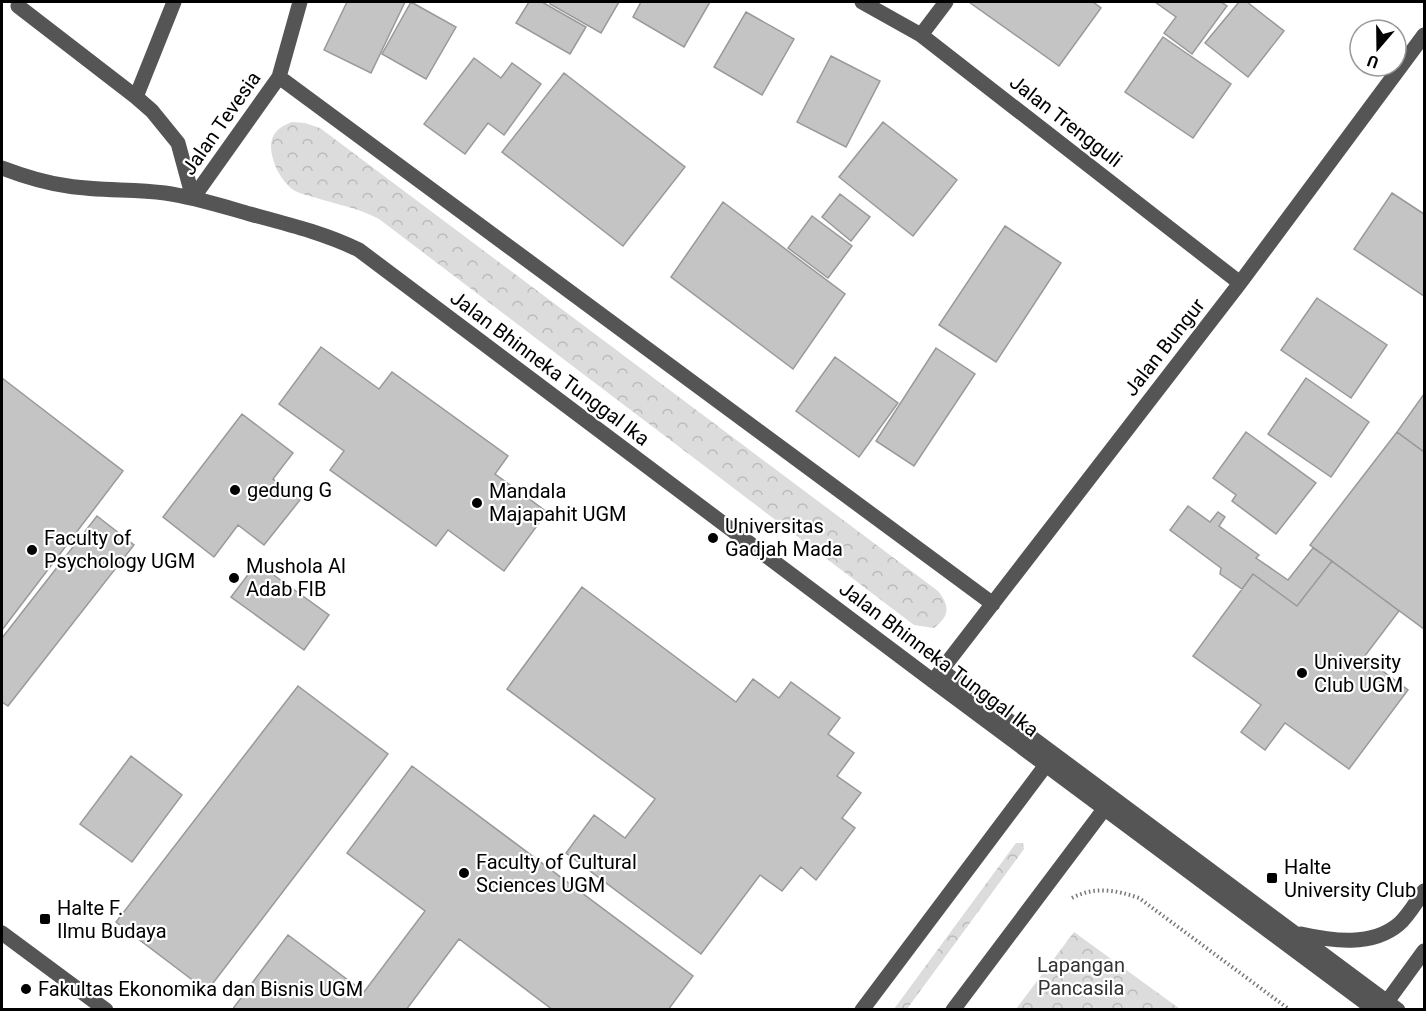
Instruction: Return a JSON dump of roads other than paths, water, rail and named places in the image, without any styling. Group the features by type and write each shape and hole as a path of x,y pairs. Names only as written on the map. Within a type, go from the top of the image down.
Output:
{"street":[{"path":"136,97 174,2"},
{"name":"Jalan Tevesia","path":"193,198 279,77 300,2"},
{"name":"Jalan Trengguli","path":"862,2 921,35 1240,283"},
{"path":"921,35 946,2"},
{"path":"18,6 152,111 178,143 193,198"},
{"name":"Jalan Bungur","path":"937,676 1240,283 1425,35"},
{"path":"279,77 993,604"},
{"name":"Jalan Bhinneka Tunggal Ika","path":"2,168 33,179 66,186 163,193 193,198 315,232 359,250 1385,1007"},
{"path":"862,1010 1050,760"},
{"path":"953,1010 1109,803"},
{"name":"Jalan Bhinneka Tunggal Ika","path":"1109,803 1295,933 1385,1007"},
{"path":"1295,933 1348,941 1374,937 1396,926 1425,891"},
{"path":"2,933 106,1010"},
{"path":"1385,1007 1425,951"}],"place":[{"name":"gedung G","path":"235,490"},
{"name":"Mandala Majapahit UGM","path":"477,503"},
{"name":"Universitas Gadjah Mada","path":"713,538"},
{"name":"Faculty of Psychology UGM","path":"32,550"},
{"name":"Mushola Al Adab FIB","path":"234,578"},
{"name":"University Club UGM","path":"1302,673"},
{"name":"Faculty of Cultural Sciences UGM","path":"464,873"},
{"name":"Halte University Club","path":"1272,878"},
{"name":"Halte F. Ilmu Budaya","path":"45,919"},
{"name":"Fakultas Ekonomika dan Bisnis UGM","path":"26,989"}],"park label":[{"name":"Lapangan Pancasila","path":"1081,976"}]}
